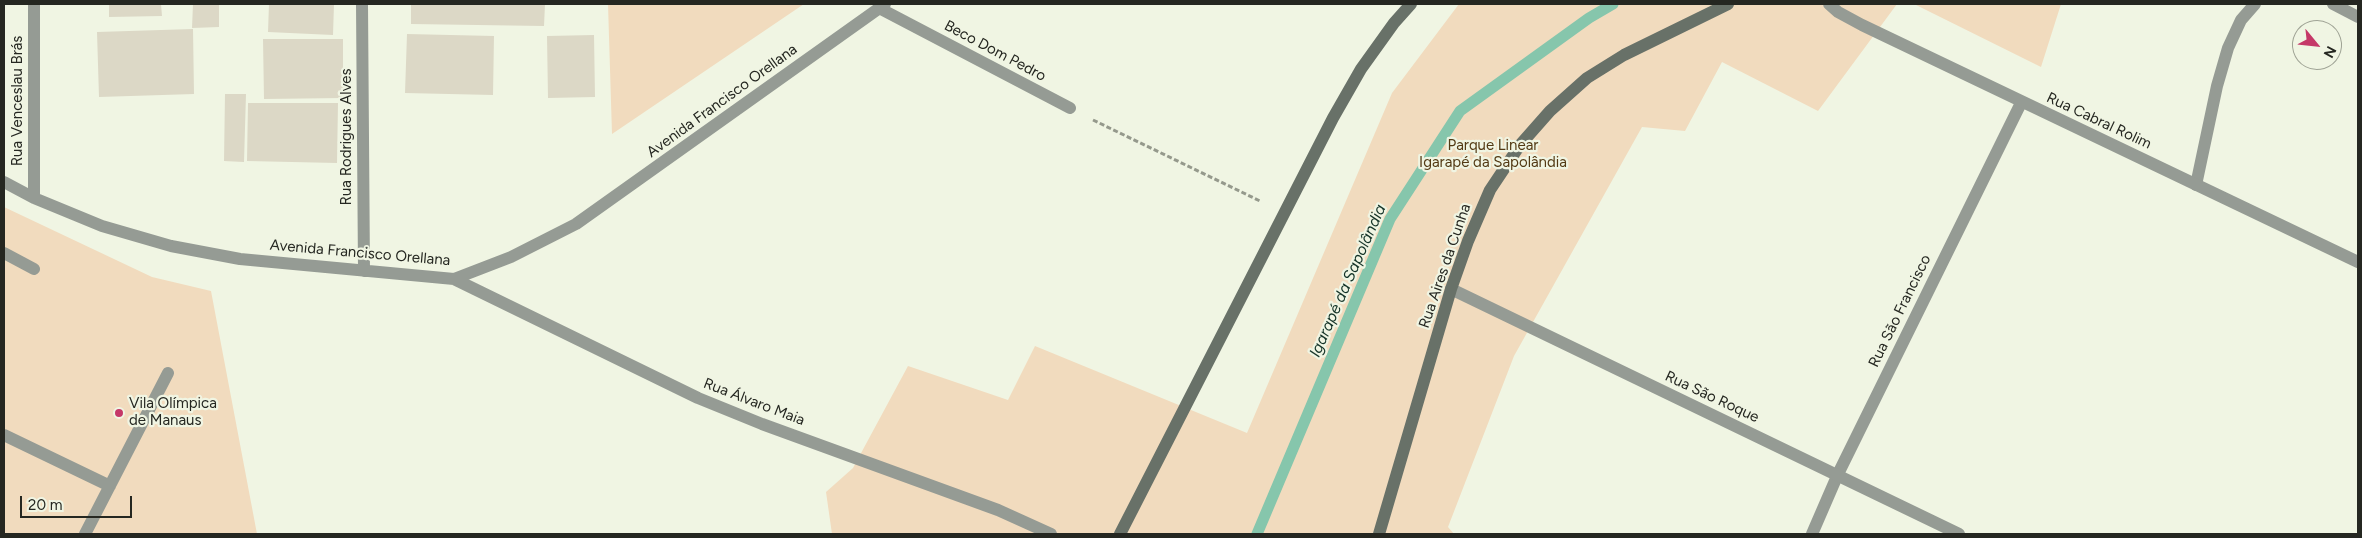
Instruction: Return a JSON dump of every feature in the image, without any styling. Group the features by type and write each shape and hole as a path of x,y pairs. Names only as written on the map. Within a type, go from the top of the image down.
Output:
{"street":[{"name":"Rua Venceslau Brás","path":"34,4 34,198"},
{"name":"Rua Rodrigues Alves","path":"362,4 364,271"},
{"path":"1120,534 1332,118 1361,70 1394,23 1411,4"},
{"name":"Rua Aires da Cunha","path":"1379,534 1451,289 1468,241 1490,190 1520,145 1550,111 1587,78 1624,55 1728,4"},
{"name":"Rua Cabral Rolim","path":"1829,4 1838,12 1862,26 2358,262"},
{"path":"2196,185 2217,86 2228,48 2241,20 2255,4"},
{"path":"2333,4 2358,17"},
{"name":"Avenida Francisco Orellana","path":"4,182 34,198 102,226 171,246 240,259 454,279 511,257 576,224 882,6"},
{"name":"Beco Dom Pedro","path":"882,6 1070,108"},
{"name":"Rua São Francisco","path":"1812,534 1838,474 2021,103"},
{"path":"4,253 34,269"},
{"name":"Rua Álvaro Maia","path":"454,279 698,398 762,424 998,510 1051,534"},
{"name":"Rua São Roque","path":"1451,289 1669,396 1838,474 1959,534"},
{"path":"85,534 168,373"},
{"path":"4,434 110,486"}],"path":[{"path":"1070,108 1284,213"}],"green space":[{"path":"608,4 804,4 612,134"},
{"name":"Parque Linear Igarapé da Sapolândia","path":"1459,4 1897,4 1818,111 1722,62 1685,131 1642,127 1514,356 1448,527 1454,534 832,534 826,492 853,468 908,366 1008,400 1035,346 1247,433 1392,93"},
{"path":"1914,4 2061,4 2041,67"},
{"name":"Vila Olímpica de Manaus","path":"4,207 152,277 211,291 257,534 4,534"}],"building":[{"path":"109,4 161,4 162,16 109,17"},
{"path":"193,4 219,4 219,27 192,28"},
{"path":"269,4 334,4 333,35 268,32"},
{"path":"411,4 545,4 544,26 411,24"},
{"path":"193,29 194,94 99,97 97,32"},
{"path":"407,34 494,36 493,95 405,93"},
{"path":"594,35 595,97 548,98 547,36"},
{"path":"263,39 343,39 343,98 264,99"},
{"path":"225,94 246,94 244,162 224,161"},
{"path":"248,103 338,103 337,163 247,161"}],"waterway":[{"name":"Igarapé da Sapolândia","path":"1257,534 1390,219 1460,111 1589,18 1613,4"}],"place":[{"name":"Vila Olímpica de Manaus","path":"119,413"}]}
